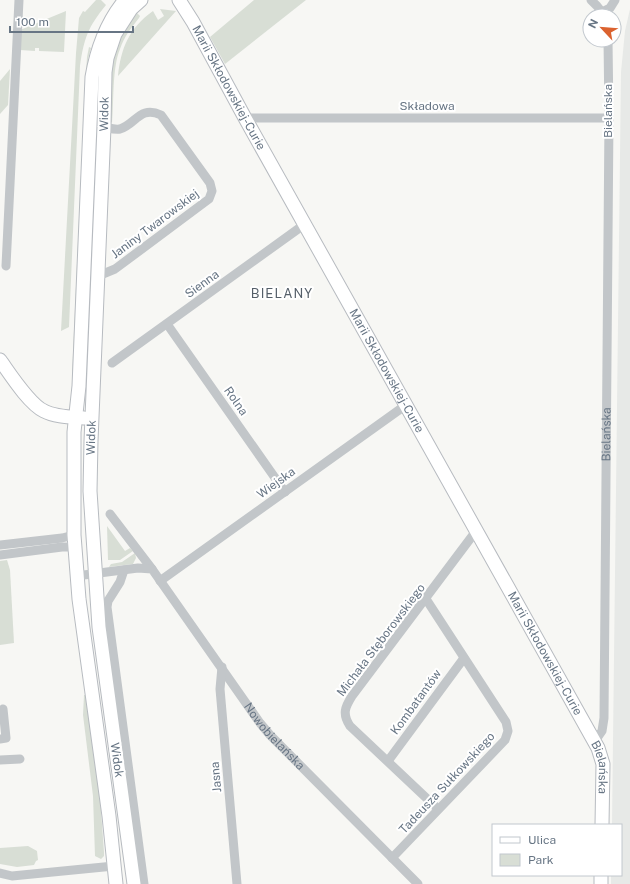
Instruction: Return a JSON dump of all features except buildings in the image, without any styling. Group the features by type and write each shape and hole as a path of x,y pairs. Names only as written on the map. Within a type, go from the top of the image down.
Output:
{"main road":[{"name":"Widok","path":"116,884 109,816 76,576 73,455 80,348 92,77 95,58 102,37 117,10 125,0"},
{"name":"Widok","path":"134,884 102,650 95,574 90,491 105,72 109,52 122,22 131,9 141,0"},
{"name":"Marii Skłodowskiej-Curie","path":"179,0 193,22 245,118 595,742"},
{"path":"0,360 29,398 39,408 48,413 92,419"},
{"name":"Bielańska","path":"595,742 601,754 603,764 602,824"}],"street":[{"path":"6,266 19,0"},
{"path":"591,0 598,8"},
{"name":"Bielańska","path":"595,742 601,734 604,723 609,118 608,48"},
{"name":"Janiny Twarowskiej","path":"98,276 115,269 209,198 212,191 210,183 161,115 154,111 143,113 119,129 104,127"},
{"name":"Składowa","path":"245,118 609,118"},
{"name":"Sienna","path":"112,363 305,224"},
{"name":"Rolna","path":"167,324 285,492"},
{"name":"Wiejska","path":"160,581 406,405"},
{"name":"Nowobielańska","path":"110,514 152,569 260,723 270,735 418,884"},
{"name":"Michała Stęborowskiego","path":"438,809 350,726 345,717 345,709 352,696 476,531"},
{"path":"0,545 62,538 74,541"},
{"path":"0,555 62,547 74,541"},
{"path":"76,576 138,568 152,569"},
{"name":"Widok","path":"124,570 120,582 108,601 107,607 144,884"},
{"name":"Tadeusza Sułkowskiego","path":"392,858 505,740 508,731 506,722 426,599"},
{"name":"Kombatantów","path":"388,761 464,658"},
{"name":"Jasna","path":"222,668 220,689 237,884"},
{"path":"0,739 6,738 3,709"},
{"path":"0,760 20,759"},
{"path":"0,873 12,876 114,866"}],"shaded area":[{"path":"630,9 630,884 611,884 611,876 622,876 622,824 612,824 621,72 625,31"}],"green space":[{"path":"96,0 101,0 106,5 95,20 85,40 80,66 69,327 61,331 79,18 83,11 85,12"},
{"path":"254,0 306,0 225,64 210,37"},
{"path":"160,9 176,11 118,76 121,56 132,32 138,24 153,11 158,20 164,16"},
{"path":"66,11 64,52 39,51 39,48 35,48 35,51 20,50 20,30"},
{"path":"136,12 140,16 126,37 117,57 114,75 112,123 110,120 111,81 115,51 122,34"},
{"path":"89,47 91,48 88,59 74,377 72,375 84,108 87,57"},
{"path":"10,69 8,105 0,114 0,81"},
{"path":"107,526 125,551 130,548 133,551 120,560 108,560"},
{"path":"135,553 136,558 133,564 109,567 111,564 122,562"},
{"path":"7,560 10,570 14,643 0,645 0,561"},
{"path":"84,695 86,695 100,797 104,852 104,856 101,859 95,856 93,796 83,715"},
{"path":"28,846 37,851 38,860 34,865 17,867 0,864 0,848"}],"district":[{"name":"BIELANY","path":"282,293"}]}
